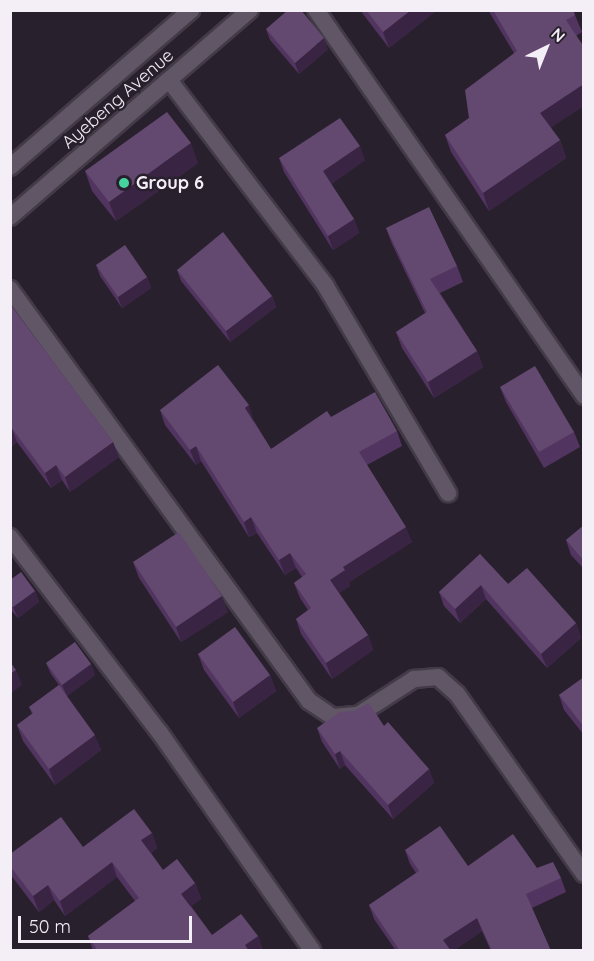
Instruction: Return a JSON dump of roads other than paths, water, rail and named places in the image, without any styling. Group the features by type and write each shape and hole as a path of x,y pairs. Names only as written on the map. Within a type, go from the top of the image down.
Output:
{"street":[{"name":"Ayebeng Avenue","path":"10,167 191,10"},
{"name":"Ayebeng Avenue","path":"10,217 250,10"},
{"path":"316,10 584,396"},
{"path":"169,80 325,285 448,493"},
{"path":"10,289 309,701 333,717 358,715 414,679 438,677 457,694 584,874"},
{"path":"10,537 160,734 312,951"}],"place":[{"name":"Group 6","path":"124,183"}]}
